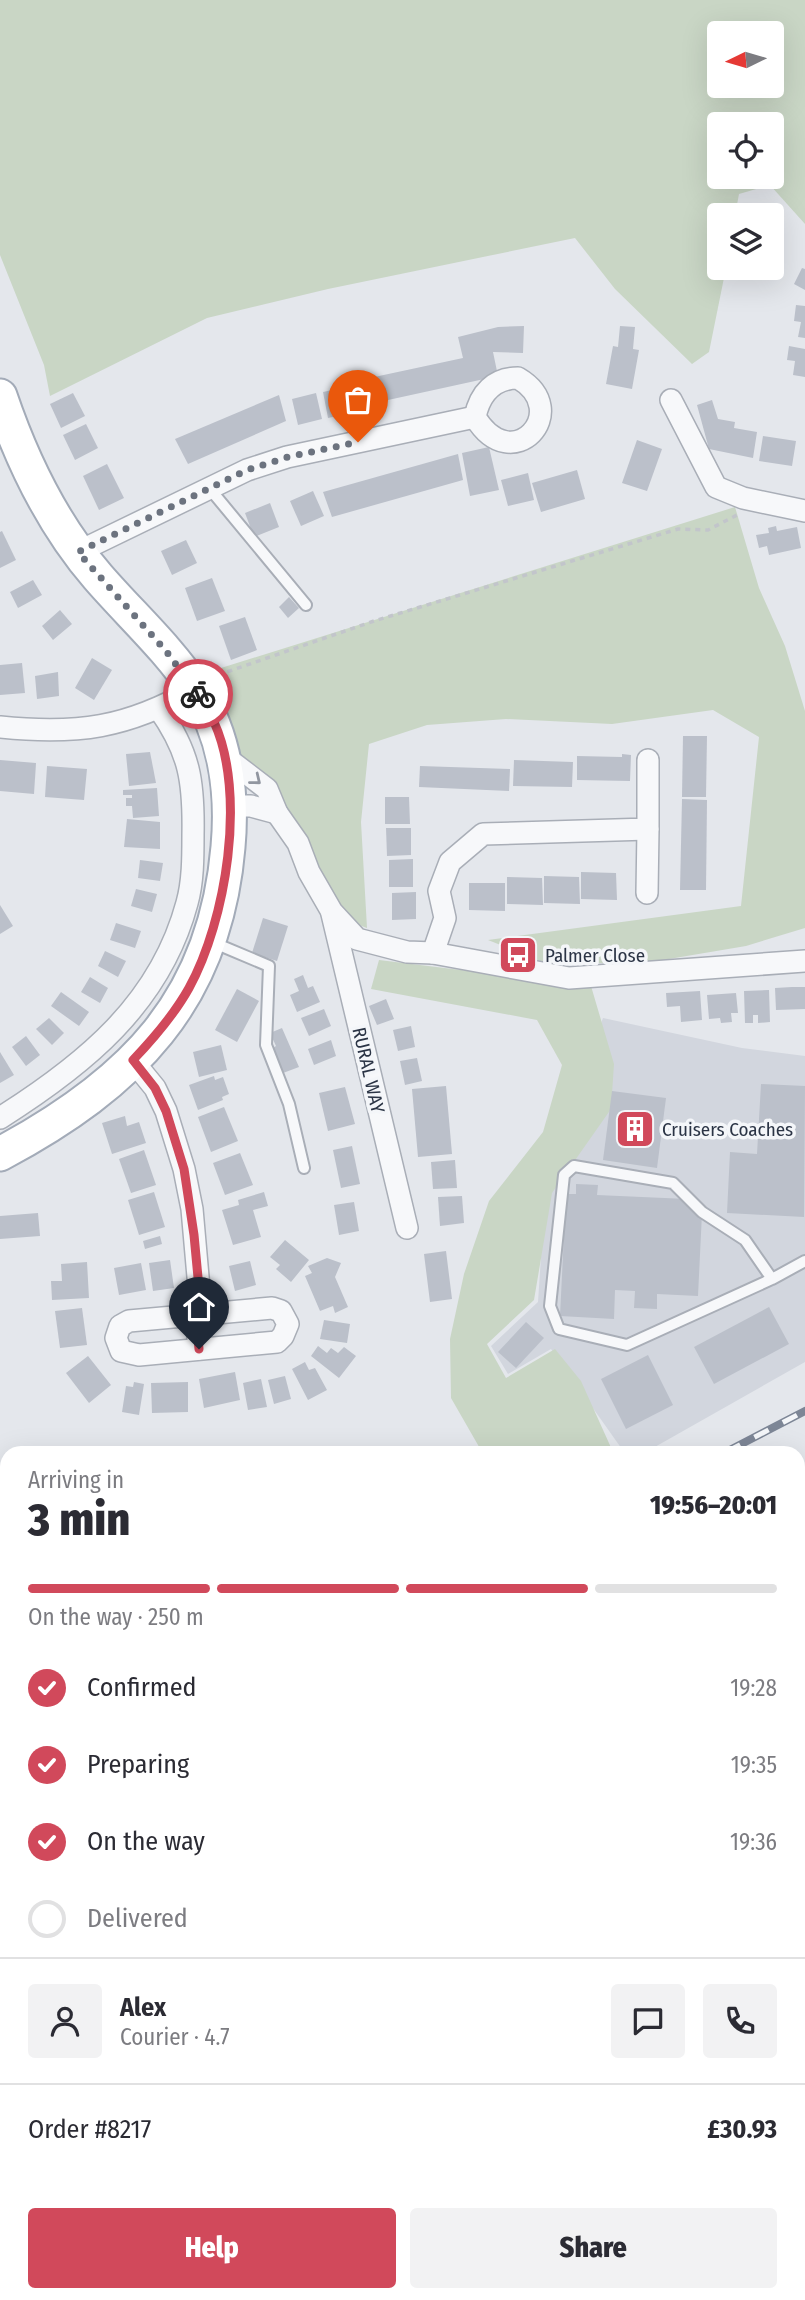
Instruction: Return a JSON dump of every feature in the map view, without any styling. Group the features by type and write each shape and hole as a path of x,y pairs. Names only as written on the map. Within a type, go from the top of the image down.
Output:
{"main road":[{"path":"0,396 21,452 40,492 78,552 166,651 195,689 214,724 223,756 229,806 225,881 209,941 190,987 175,1011 133,1060 93,1097 32,1137 0,1154"}],"street":[{"path":"671,400 716,487 743,498 805,511"},
{"path":"78,552 247,470 288,457 475,416"},
{"path":"0,727 37,731 82,729 121,722 159,709 195,689"},
{"path":"0,1118 109,1038 145,993 177,932 188,901 193,857 192,804 189,771 178,736 159,709"},
{"path":"223,756 267,789 277,813 298,843 309,872 332,912 357,939 407,951 433,953 569,978 805,961"},
{"path":"648,760 648,893"},
{"path":"229,806 251,806 277,813"},
{"path":"433,953 445,918 439,891 450,862 483,834 648,829"},
{"name":"RURAL WAY","path":"332,912 407,1228"},
{"path":"133,1060 155,1088 166,1111 184,1169 192,1209 198,1275 196,1315 199,1349"},
{"path":"272,1308 281,1311 288,1324 277,1342 199,1349 128,1354 121,1351 116,1338 120,1326 129,1321 272,1308"}],"lane":[{"path":"210,489 306,605"},
{"path":"209,941 269,966 266,1045 289,1104 304,1168"},
{"path":"772,1279 745,1240 702,1212 673,1183 573,1166 564,1175 550,1306 559,1329 627,1345 772,1279 805,1261"}],"path":[{"path":"224,673 374,621 678,529 708,530 735,516"}],"shaded area":[{"path":"603,1018 742,1048 805,1056 805,1362 657,1446 620,1446 551,1349 508,1374 491,1346 538,1302 547,1166"}],"green space":[{"path":"0,0 805,0 805,224 774,189 784,189 784,112 707,112 707,189 756,189 739,194 737,203 707,203 707,280 724,280 709,352 692,364 615,289 575,238 328,289 207,318 50,396 44,365 0,255"},
{"path":"735,507 759,588 785,646 805,711 805,928 746,946 657,961 550,965 488,940 741,906 759,737 713,710 612,724 506,719 427,725 369,744 361,822 367,928 351,922 305,853 268,779 237,751 219,715 205,673"},
{"path":"379,960 591,986 614,1064 611,1109 552,1193 534,1300 487,1344 506,1378 555,1349 581,1381 610,1446 479,1446 451,1398 450,1339 464,1274 489,1201 543,1132 562,1065 537,1020 371,989"}],"building":[{"path":"802,268 805,269 805,290 794,284"},
{"path":"796,305 805,306 805,338 798,337 801,322 794,321"},
{"path":"524,326 523,353 493,352 498,376 356,407 351,382 463,358 458,337 498,327"},
{"path":"620,326 635,327 633,349 639,350 632,389 606,384 613,346 618,347"},
{"path":"789,346 805,349 805,377 793,375 795,361 787,360"},
{"path":"346,387 351,413 328,418 323,392"},
{"path":"73,393 85,416 61,428 50,404"},
{"path":"316,393 322,419 298,425 292,399"},
{"path":"279,395 286,421 188,464 175,439"},
{"path":"712,400 718,419 735,422 734,428 757,432 753,458 709,449 697,405"},
{"path":"86,424 98,448 75,460 63,435"},
{"path":"763,436 796,441 792,466 759,461"},
{"path":"637,440 662,449 647,491 622,483"},
{"path":"489,447 499,490 470,496 462,453"},
{"path":"458,454 463,480 332,517 323,492"},
{"path":"107,464 124,498 99,510 83,476"},
{"path":"577,470 585,499 541,512 532,483"},
{"path":"528,473 534,500 508,506 501,480"},
{"path":"313,491 324,516 301,526 290,501"},
{"path":"270,503 279,527 254,537 245,513"},
{"path":"776,526 777,531 797,527 801,548 769,555 767,546 759,548 756,535 769,533 768,528"},
{"path":"2,531 16,560 0,568 0,532"},
{"path":"186,540 197,563 172,575 161,551"},
{"path":"212,578 225,611 197,621 185,588"},
{"path":"33,580 42,595 18,608 10,592"},
{"path":"289,597 299,608 288,618 279,607"},
{"path":"60,610 72,624 53,640 42,626"},
{"path":"245,617 257,650 231,660 219,626"},
{"path":"92,658 112,670 94,700 75,688"},
{"path":"22,663 25,693 0,695 0,665"},
{"path":"58,672 59,696 37,699 35,676"},
{"path":"683,736 707,736 706,797 682,797"},
{"path":"150,752 156,783 129,786 126,754"},
{"path":"622,754 631,755 630,781 577,780 577,756 622,757"},
{"path":"0,760 36,763 34,794 0,791"},
{"path":"514,760 573,762 572,787 513,786"},
{"path":"47,766 87,769 84,800 45,797"},
{"path":"420,766 510,769 509,791 419,787"},
{"path":"157,788 159,816 133,818 132,806 126,806 126,798 132,798 132,795 123,795 123,790"},
{"path":"385,797 409,797 410,824 385,824"},
{"path":"682,799 707,800 706,890 680,890"},
{"path":"127,819 160,822 160,849 124,847"},
{"path":"386,828 411,828 411,855 387,856"},
{"path":"413,859 413,887 389,887 389,860"},
{"path":"140,860 163,863 160,881 138,878"},
{"path":"581,872 616,873 617,900 581,899"},
{"path":"544,876 579,877 580,904 544,903"},
{"path":"507,877 542,878 543,905 507,904"},
{"path":"469,883 505,883 505,911 469,910"},
{"path":"136,889 157,894 152,912 131,906"},
{"path":"416,892 416,919 392,920 392,893"},
{"path":"0,905 13,926 0,934"},
{"path":"263,918 288,926 277,961 252,953"},
{"path":"116,923 141,931 135,948 110,940"},
{"path":"105,951 126,961 118,977 98,966"},
{"path":"303,975 308,988 313,986 320,1002 297,1012 290,995 299,991 294,979"},
{"path":"90,977 108,988 100,1003 81,992"},
{"path":"805,987 805,1009 776,1010 775,988"},
{"path":"237,989 259,1001 237,1042 215,1030"},
{"path":"769,990 770,1022 758,1023 758,1015 753,1015 753,1023 745,1023 744,991"},
{"path":"700,991 702,1020 681,1022 680,1006 667,1007 666,993"},
{"path":"61,992 89,1012 79,1026 51,1006"},
{"path":"736,993 738,1013 731,1013 732,1022 721,1023 720,1018 709,1019 707,995"},
{"path":"386,999 394,1019 377,1025 369,1006"},
{"path":"324,1009 331,1026 309,1036 301,1018"},
{"path":"49,1018 64,1033 52,1045 36,1029"},
{"path":"411,1026 415,1047 398,1051 393,1030"},
{"path":"282,1028 299,1067 283,1073 270,1033"},
{"path":"26,1036 40,1055 26,1066 12,1047"},
{"path":"331,1040 336,1056 314,1065 308,1049"},
{"path":"221,1045 227,1070 199,1077 193,1052"},
{"path":"0,1052 14,1075 0,1083"},
{"path":"417,1058 422,1081 405,1085 400,1061"},
{"path":"214,1076 215,1080 223,1077 229,1094 222,1097 223,1100 198,1110 189,1085"},
{"path":"761,1084 805,1086 804,1217 727,1213 730,1152 757,1154"},
{"path":"446,1086 452,1154 418,1157 412,1089"},
{"path":"345,1087 355,1124 328,1131 319,1093"},
{"name":"Cruisers Coaches","path":"612,1091 666,1098 657,1168 603,1160"},
{"path":"224,1107 238,1141 211,1152 198,1117"},
{"path":"125,1116 127,1126 139,1122 146,1143 112,1154 102,1123"},
{"path":"352,1146 360,1184 341,1188 333,1150"},
{"path":"144,1150 156,1185 131,1193 119,1159"},
{"path":"240,1153 253,1185 225,1195 213,1163"},
{"path":"455,1160 457,1188 433,1189 431,1162"},
{"path":"576,1184 598,1185 597,1195 687,1199 702,1213 698,1296 657,1294 657,1309 634,1308 635,1291 615,1290 614,1319 560,1316 566,1194 576,1194"},
{"path":"154,1192 165,1227 139,1235 128,1200"},
{"path":"264,1192 268,1206 253,1210 261,1237 233,1245 222,1210 239,1205 238,1200"},
{"path":"462,1196 464,1223 440,1226 438,1197"},
{"path":"354,1202 359,1231 339,1235 334,1205"},
{"path":"38,1213 40,1236 0,1239 0,1216"},
{"path":"160,1236 162,1244 145,1249 143,1241"},
{"path":"285,1240 309,1260 291,1282 276,1269 280,1265 270,1257"},
{"path":"446,1251 452,1299 430,1302 424,1254"},
{"path":"327,1258 341,1263 335,1277 348,1307 335,1313 333,1306 320,1311 305,1276 312,1273 308,1266"},
{"path":"170,1260 174,1288 153,1291 149,1263"},
{"path":"250,1261 256,1285 235,1291 229,1266"},
{"path":"87,1262 89,1298 52,1300 51,1281 62,1281 61,1264"},
{"path":"141,1263 146,1290 119,1295 114,1268"},
{"path":"769,1307 789,1344 714,1384 694,1347"},
{"path":"82,1308 87,1345 60,1348 55,1311"},
{"path":"324,1320 350,1324 347,1343 320,1339"},
{"path":"526,1322 544,1338 516,1368 498,1352"},
{"path":"318,1346 327,1353 331,1348 338,1353 344,1347 356,1356 339,1378 311,1356"},
{"path":"648,1355 673,1405 626,1429 601,1379"},
{"path":"88,1356 111,1385 89,1403 66,1373"},
{"path":"305,1362 309,1370 315,1368 327,1390 308,1400 292,1369"},
{"path":"235,1372 240,1400 204,1408 199,1379"},
{"path":"285,1376 291,1399 274,1404 268,1380"},
{"path":"261,1379 267,1407 248,1410 243,1383"},
{"path":"134,1382 144,1384 139,1415 122,1412 126,1386 133,1387"},
{"path":"188,1382 188,1412 152,1413 151,1383"}],"railway":[{"path":"738,1446 805,1411"}],"way so far":[{"path":"198,694 166,651 78,552 247,470 288,457 358,442"}],"place":[{"name":"Palmer Close","path":"518,955"},
{"name":"Cruisers Coaches","path":"635,1129"}],"route":[{"path":"198,694 214,724 223,756 230,824 225,881 209,941 190,987 166,1023 133,1060 155,1088 166,1111 184,1169 192,1209 199,1288 196,1315 199,1349"}]}
